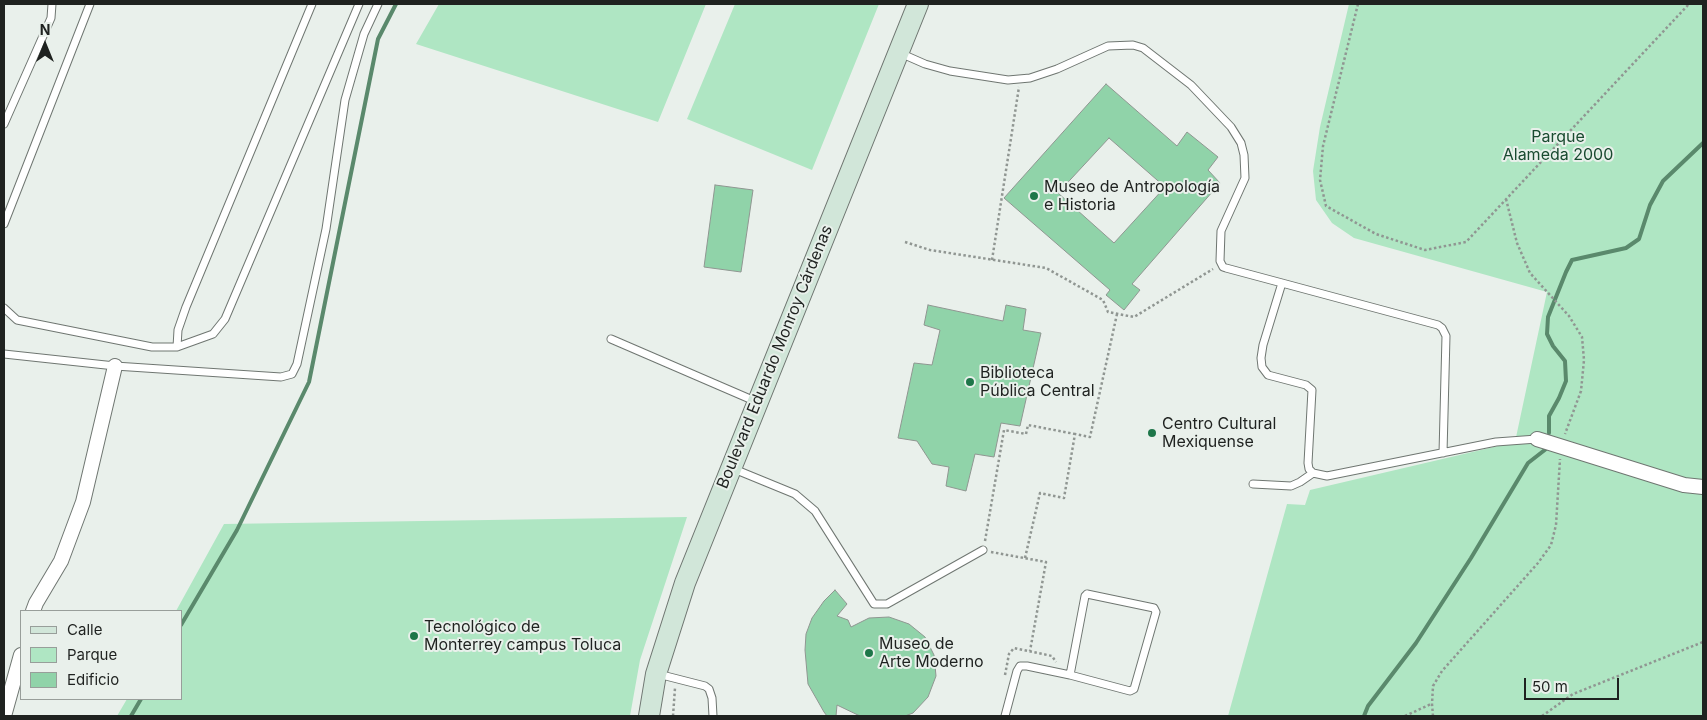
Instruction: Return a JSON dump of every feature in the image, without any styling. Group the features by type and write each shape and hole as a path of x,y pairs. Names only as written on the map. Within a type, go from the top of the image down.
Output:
{"main road":[{"name":"Boulevard Eduardo Monroy Cárdenas","path":"649,716 656,674 685,583 918,4"}],"street":[{"path":"33,610 61,561 83,502 115,366"},
{"path":"1537,439 1684,485 1703,487"},
{"path":"4,716 20,659"}],"lane":[{"path":"4,124 50,18 52,4"},
{"path":"4,224 90,4"},
{"path":"177,347 178,330 186,307 312,4"},
{"path":"4,308 17,320 152,347 177,347 213,334 225,319 359,4"},
{"path":"4,354 115,366 281,377 292,374 295,370 326,229 345,100 364,34 378,4"},
{"path":"898,52 925,64 950,71 1008,80 1030,78 1108,46 1119,44 1143,48 1191,85 1231,127 1241,144 1244,154 1245,178 1221,230 1221,264 1226,268 1442,328 1446,336 1443,453"},
{"path":"1282,283 1262,345 1260,358 1262,367 1268,375 1306,385 1312,390 1308,463 1313,473"},
{"path":"612,339 757,402"},
{"path":"1253,484 1291,486 1313,473 1327,476 1496,442 1537,439"},
{"path":"731,468 795,494 815,510 874,604 887,604 983,550"},
{"path":"1006,716 1017,671 1020,666 1070,675 1130,691 1134,689 1156,612 1153,607 1089,594 1085,596 1070,675"},
{"path":"656,674 705,686 709,689 712,698 714,716"}],"path":[{"path":"1358,4 1323,146 1320,180 1326,206 1376,234 1426,250 1466,242 1688,4"},
{"path":"992,260 1020,78"},
{"path":"1433,716 1433,686 1442,671 1538,563 1551,545 1556,525 1560,445 1581,391 1584,360 1582,338 1568,316 1530,273 1517,244 1506,198"},
{"path":"905,242 930,250 1046,268 1103,300 1108,312 1134,317 1221,264"},
{"path":"1030,651 1046,562 983,550 1004,430 1026,434 1028,425 1090,438 1117,314"},
{"path":"1025,558 1040,493 1064,498 1074,434"},
{"path":"1542,716 1573,694 1703,642"},
{"path":"1005,675 1009,654 1014,648 1052,656 1057,663"},
{"path":"1405,716 1432,704"}],"green space":[{"path":"439,4 706,4 658,122 416,44"},
{"path":"735,4 879,4 812,170 687,119"},
{"name":"Parque Alameda 2000","path":"1349,4 1703,4 1703,716 1228,716 1287,504 1305,505 1310,490 1515,442 1547,292 1354,238 1332,223 1316,200 1313,171 1320,127"},
{"name":"Tecnológico de Monterrey campus Toluca","path":"687,517 640,660 630,716 117,716 126,700 182,700 182,610 177,610 224,524"}],"building":[{"name":"Museo de Antropología e Historia","path":"1106,84 1177,146 1187,132 1218,157 1208,170 1220,183 1132,284 1140,290 1124,310 1106,295 1110,290 1004,198","holes":["1109,138 1165,187 1114,243 1058,193"]},
{"path":"715,185 753,190 741,272 704,267"},
{"name":"Biblioteca Pública Central","path":"928,305 1003,321 1006,305 1026,309 1023,330 1041,333 1020,426 1001,423 994,457 975,454 966,491 946,486 949,467 932,464 917,441 898,438 914,363 932,365 940,330 924,325"},
{"name":"Museo de Arte Moderno","path":"835,590 847,604 837,616 848,620 851,627 869,618 889,617 909,624 925,637 934,655 936,676 928,697 913,713 905,716 860,716 837,705 836,716 827,716 824,712 808,684 805,650 806,634 812,618 824,601"}],"waterway":[{"path":"182,623 237,530 309,382 378,39 396,4"},
{"path":"1549,433 1549,416 1566,381 1565,361 1553,346 1547,334 1548,317 1572,260 1626,248 1639,239 1650,205 1663,181 1703,143"},
{"path":"1364,716 1368,706 1416,643 1471,558 1528,463 1546,449"},
{"path":"131,716 140,700"}],"place":[{"name":"Museo de Antropología e Historia","path":"1034,196"},
{"name":"Biblioteca Pública Central","path":"970,382"},
{"name":"Centro Cultural Mexiquense","path":"1152,433"},
{"name":"Tecnológico de Monterrey campus Toluca","path":"414,636"},
{"name":"Museo de Arte Moderno","path":"869,653"}]}
